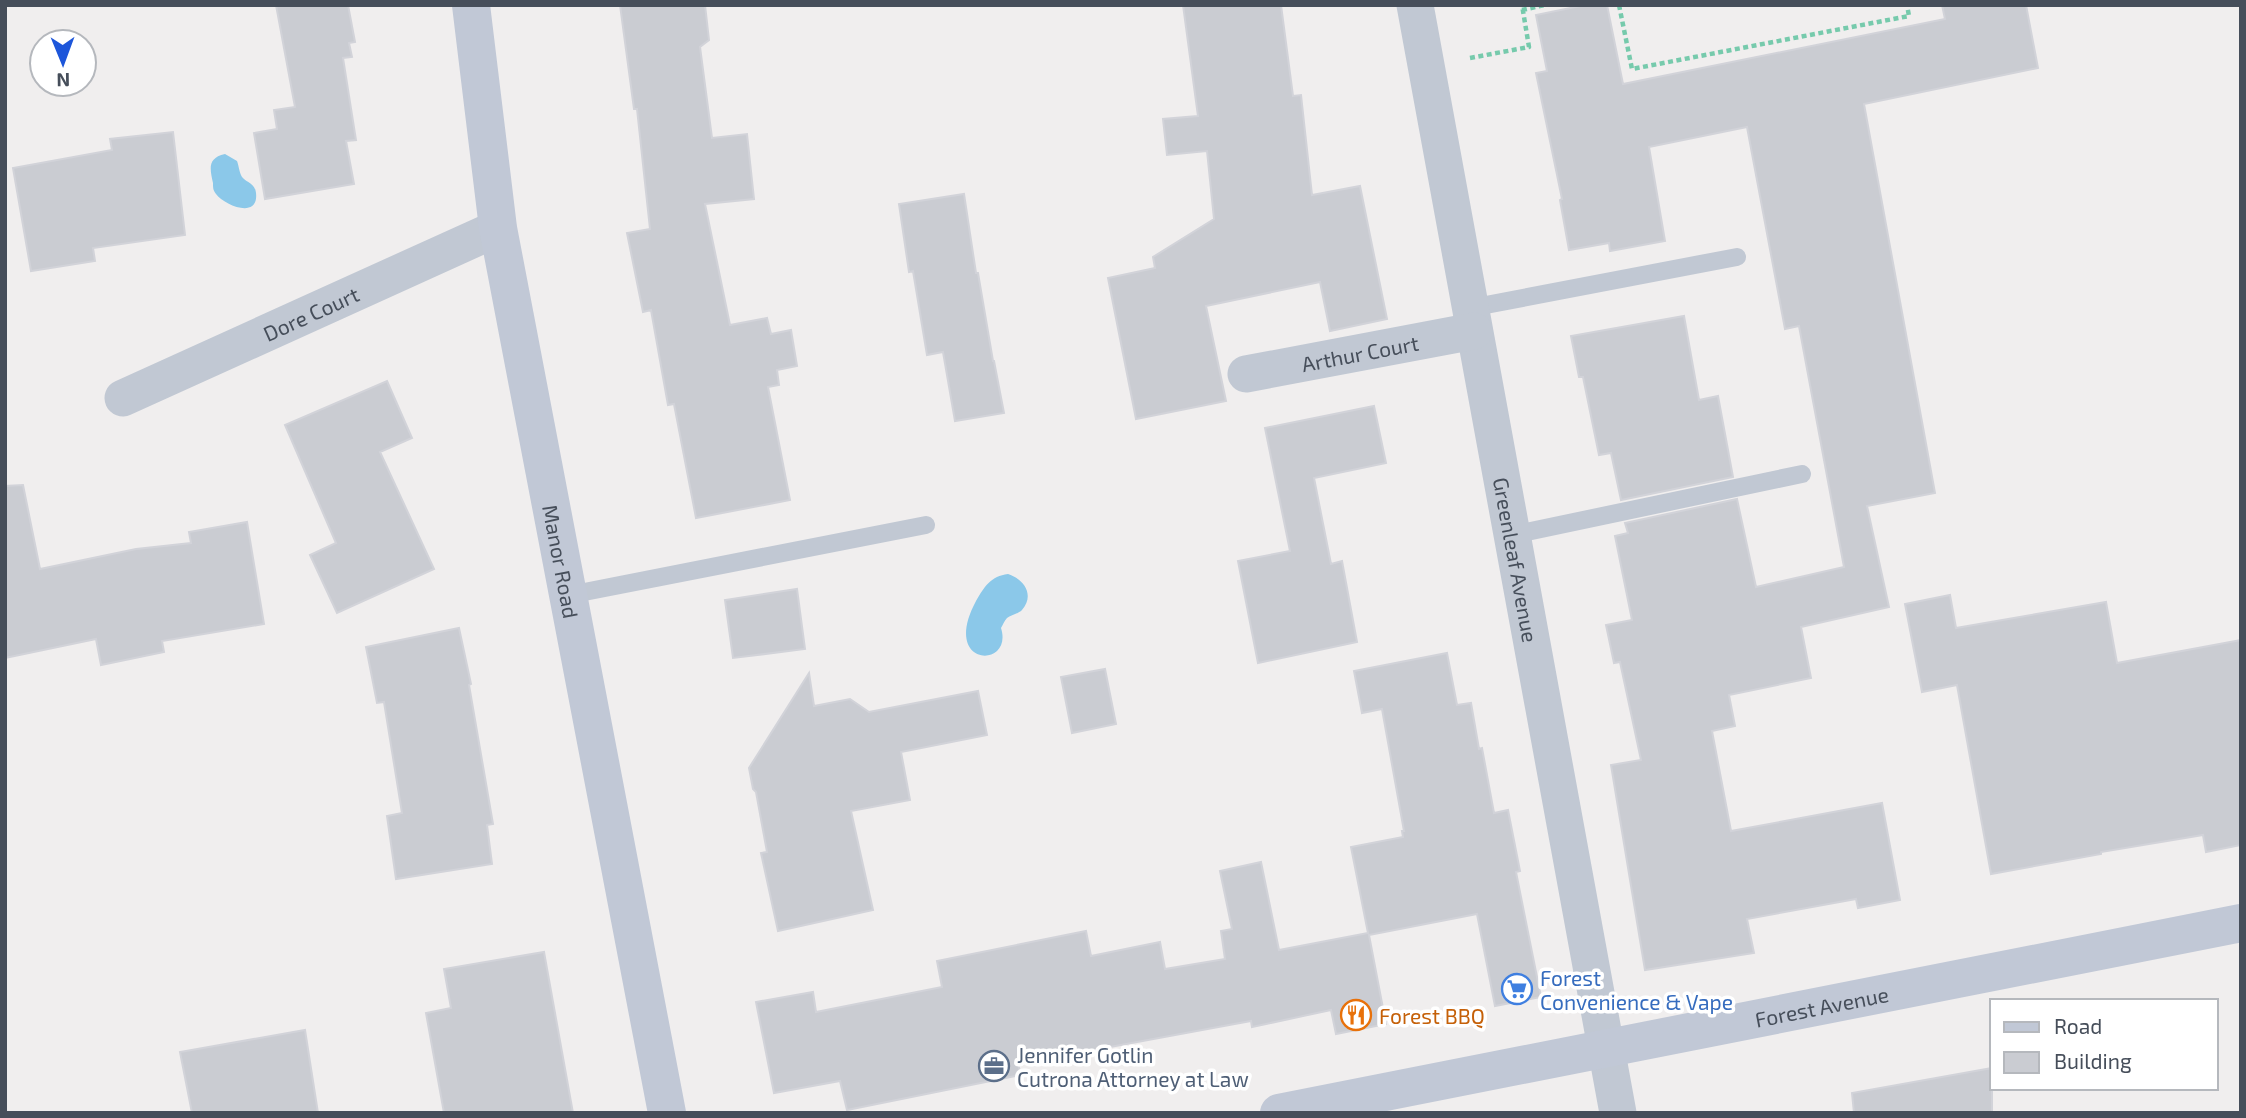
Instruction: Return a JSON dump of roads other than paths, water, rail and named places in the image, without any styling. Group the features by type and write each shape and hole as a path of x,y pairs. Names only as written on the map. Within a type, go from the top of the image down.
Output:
{"street":[{"name":"Manor Road","path":"471,5 498,228 667,1113"},
{"name":"Greenleaf Avenue","path":"1421,6 1472,320 1618,1113"},
{"name":"Dore Court","path":"123,398 498,228"},
{"name":"Arthur Court","path":"1246,374 1472,320"},
{"name":"Forest Avenue","path":"1279,1113 2241,923"}],"lane":[{"path":"1472,320 1737,257"},
{"path":"1512,535 1802,474"},
{"path":"569,595 926,525"}],"water":[{"path":"225,154 237,161 242,177 254,187 256,193 252,206 233,206 214,191 211,165 215,158"},
{"path":"1008,574 1023,584 1028,599 1020,611 1005,620 1001,628 1002,641 998,651 980,655 972,650 967,639 967,623 985,587 997,577"}],"place":[{"name":"Forest Convenience & Vape","path":"1517,989"},
{"name":"Forest BBQ","path":"1356,1015"},
{"name":"Jennifer Gotlin Cutrona Attorney at Law","path":"994,1066"}]}
